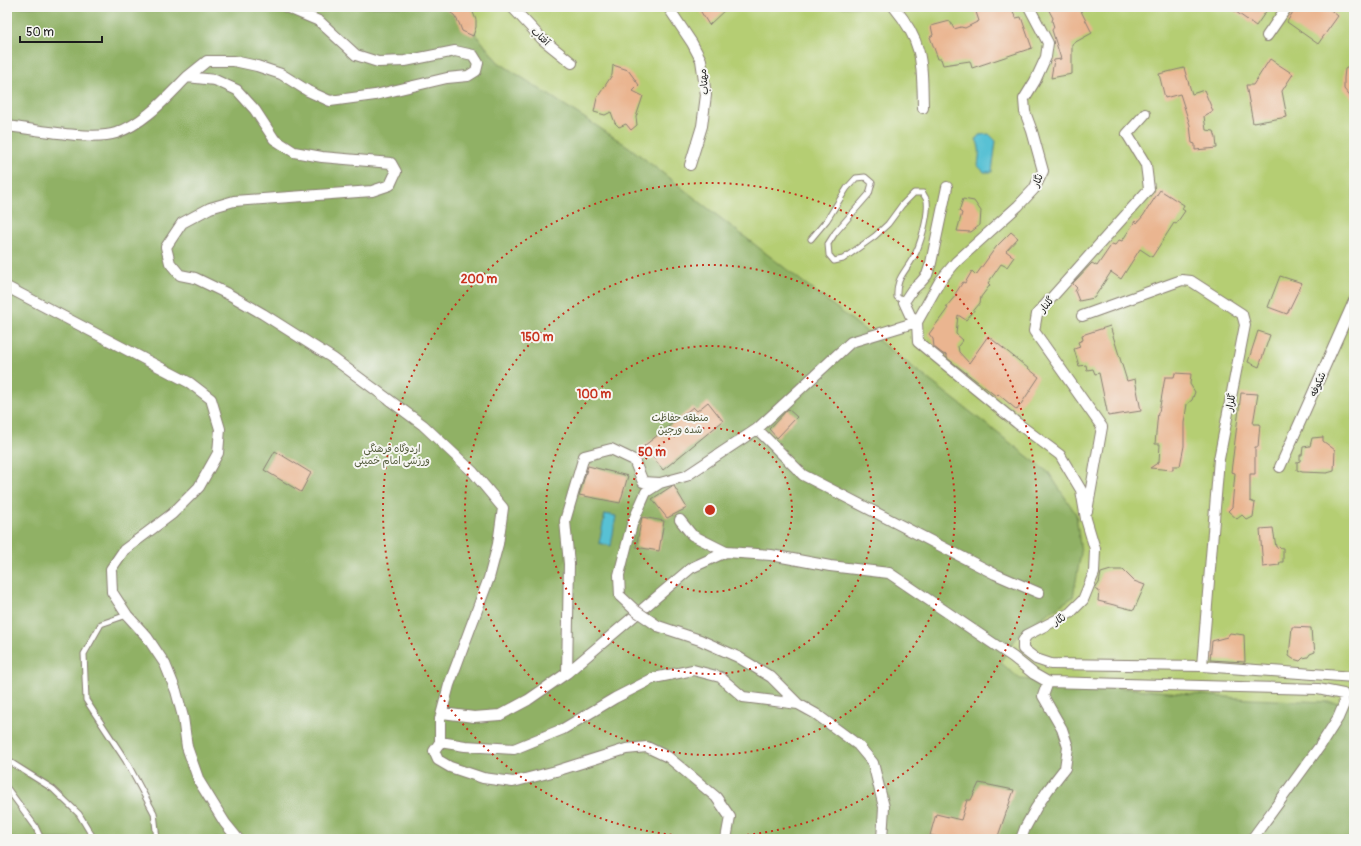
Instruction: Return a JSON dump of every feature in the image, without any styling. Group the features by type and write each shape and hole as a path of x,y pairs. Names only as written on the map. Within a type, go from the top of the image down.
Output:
{"street":[{"path":"7,126 66,134 97,136 115,133 136,123 160,105 187,77 207,61 234,61 282,74 308,91 330,101 375,95 448,78 468,76 476,71 478,63 474,55 455,51 405,61 378,62 356,55 319,21 286,7"},
{"name":"آفتاب","path":"512,7 542,39 572,63"},
{"name":"مهتاب","path":"668,7 692,42 701,60 706,95 702,126 690,165"},
{"path":"894,7 915,38 920,54 923,108"},
{"name":"نگار","path":"1016,659 1023,649 1023,642 1027,635 1070,613 1083,600 1094,573 1095,549 1086,519 1081,490 1060,455 1017,423 918,342 917,322 940,281 956,262 1018,206 1034,189 1042,171 1032,131 1024,112 1024,99 1035,82 1046,57 1048,43 1029,7"},
{"path":"1267,36 1287,7"},
{"path":"187,77 215,80 237,90 255,110 274,139 294,152 322,158 391,163 396,172 390,185 372,191 234,201 210,208 182,223 166,247 170,263 180,275 195,278 230,295 263,314 334,359 423,425 473,472 503,508 498,544 488,578 449,685 440,719 440,742 434,751 438,760 450,767 482,778 513,782 556,771 626,749 647,747 668,757 716,797 730,817 726,839"},
{"name":"گلنار","path":"1086,519 1102,428 1034,331 1037,314 1148,189 1146,165 1127,134 1145,114"},
{"path":"882,839 884,807 873,763 858,745 816,714 798,704 771,677 738,657 700,640 658,626 636,611 620,596 620,575 632,524 646,492 660,483 686,476 757,429 851,342 917,322 910,314 904,302 912,290 927,275 931,263 947,187"},
{"name":"گلزار","path":"1082,316 1182,280 1191,281 1242,314 1245,325 1219,459 1202,666"},
{"path":"7,287 190,383 211,399 220,429 218,453 199,487 172,514 124,550 111,569 112,592 127,615 147,637 165,664 176,691 183,717 187,747 199,781 225,823 238,839"},
{"name":"شکوفه","path":"1280,467 1354,301"},
{"path":"757,429 803,475 995,574 1039,593"},
{"path":"567,673 569,564 564,521 584,456 611,449 634,460 643,482 660,483"},
{"path":"680,520 692,535 726,552 771,555 830,566 889,573 1016,659 1034,674 1048,682 1318,689 1343,694 1344,704 1338,718 1320,746 1252,839"},
{"path":"442,713 474,717 500,715 528,700 567,673 691,568 726,552"},
{"path":"1023,649 1036,659 1051,664 1202,666 1354,677"},
{"path":"440,742 465,746 514,749 563,729 615,698 654,678 692,670 720,677 743,697 798,704"},
{"path":"1021,839 1024,828 1036,808 1065,768 1068,747 1062,729 1043,696 1048,682"}],"lane":[{"path":"811,239 827,220 847,188 856,178 865,177 872,183 869,194 835,233 828,244 829,255 834,261 843,259 875,236 888,224 902,205 914,193 923,193 927,200 924,226 920,241 914,258 901,276 896,286 897,297 904,302"},
{"path":"127,615 101,624 84,654 86,700 126,761 154,813 157,839"},
{"path":"7,760 53,789 79,814 94,839"},
{"path":"7,788 35,826 41,839"}],"green space":[{"name":"اردوگاه فرهنگی ورزشی امام خمینی","path":"7,7 1354,7 1354,839 7,839"},
{"name":"اردوگاه فرهنگی ورزشی امام خمینی","path":"7,7 454,7 498,62 629,147 1049,473 1076,514 1081,553 1073,597 1021,631 1000,662 1020,679 1249,699 1354,703 1354,839 7,839"}],"water":[{"path":"989,134 996,141 992,172 984,172 978,166 979,149 976,139 979,135"},
{"path":"605,514 616,516 611,546 599,543"}],"building":[{"path":"442,7 471,7 476,20 476,27 473,36 462,31 454,15"},
{"path":"698,7 728,7 709,25"},
{"path":"990,7 1011,7 1016,18 1021,17 1032,48 972,68 970,61 943,65 941,59 938,59 930,37 933,35 931,26 950,21 954,29 961,27 965,28 979,21 976,12"},
{"path":"1047,7 1079,7 1092,33 1072,44 1072,74 1051,78 1054,60 1061,59 1052,30 1054,27 1052,21 1053,18"},
{"path":"1229,7 1262,7 1267,10 1256,26"},
{"path":"1298,7 1327,7 1338,16 1318,44 1287,22 1294,10 1296,11"},
{"path":"1270,59 1293,74 1282,91 1287,117 1253,123 1246,85 1253,85"},
{"path":"1354,63 1354,101 1344,89 1344,78 1345,69"},
{"path":"613,65 628,70 639,85 633,91 643,96 636,117 637,125 631,130 626,124 619,127 615,123 611,112 605,115 594,112 597,98 612,75"},
{"path":"1184,68 1192,94 1204,90 1213,111 1204,116 1206,130 1214,131 1217,148 1195,150 1195,144 1192,143 1190,125 1180,94 1165,98 1159,74"},
{"path":"1160,190 1184,205 1182,209 1185,211 1176,224 1174,223 1152,257 1140,249 1121,279 1111,272 1094,298 1079,301 1075,291 1077,288 1073,283 1092,263 1097,266 1112,244 1115,245 1119,240 1122,241 1135,221 1137,223 1143,216"},
{"path":"963,199 974,201 981,211 980,225 971,232 957,231 962,213 959,211"},
{"path":"1011,232 1018,238 1006,251 1014,257 1007,267 1001,264 988,283 990,285 981,297 980,303 966,320 958,315 956,334 963,340 958,346 959,352 969,363 988,336 1039,377 1017,410 998,394 996,396 947,358 947,355 943,354 934,347 933,339 929,334 948,308 946,307 956,295 955,294 963,282 965,283 972,271 976,275 996,247"},
{"path":"1280,276 1302,283 1287,314 1268,307"},
{"path":"1110,326 1127,381 1135,379 1141,411 1108,416 1099,373 1095,374 1093,369 1087,370 1086,365 1079,366 1074,349 1080,347 1078,342 1083,340 1082,335"},
{"path":"1258,331 1270,335 1259,367 1248,362"},
{"path":"1175,373 1191,374 1190,384 1195,392 1192,400 1187,404 1184,423 1184,446 1180,466 1173,466 1173,470 1150,468 1159,462 1160,444 1155,444 1158,412 1165,377 1174,377"},
{"path":"1241,393 1258,394 1253,424 1260,424 1258,447 1255,447 1255,474 1250,474 1250,501 1255,503 1253,517 1247,520 1242,515 1237,519 1228,511 1232,507 1235,473 1231,472"},
{"path":"708,402 723,421 663,470 644,446 693,407 697,411"},
{"path":"788,409 797,417 777,438 769,429"},
{"path":"1323,437 1323,441 1335,450 1334,471 1327,473 1302,472 1297,470 1297,462 1300,461 1300,455 1302,455 1303,447 1310,446 1312,438"},
{"path":"275,451 311,473 301,492 264,470"},
{"path":"588,466 628,476 620,503 579,495"},
{"path":"674,486 687,508 667,518 652,499"},
{"path":"642,517 664,521 659,551 636,547"},
{"path":"1273,528 1276,547 1283,548 1283,562 1280,562 1279,565 1263,567 1260,529"},
{"path":"1111,570 1123,570 1134,581 1145,585 1134,610 1098,601 1099,591 1095,589 1099,583 1101,573"},
{"path":"1292,627 1311,628 1312,642 1314,644 1315,652 1300,661 1289,656"},
{"path":"1230,633 1244,635 1245,662 1210,660 1212,641 1227,637"},
{"path":"979,783 1014,790 997,839 944,839 930,835 936,814 961,820 967,800 971,800"}],"park label":[{"name":"منطقه حفاظت شده ورجین","path":"680,422"}]}
